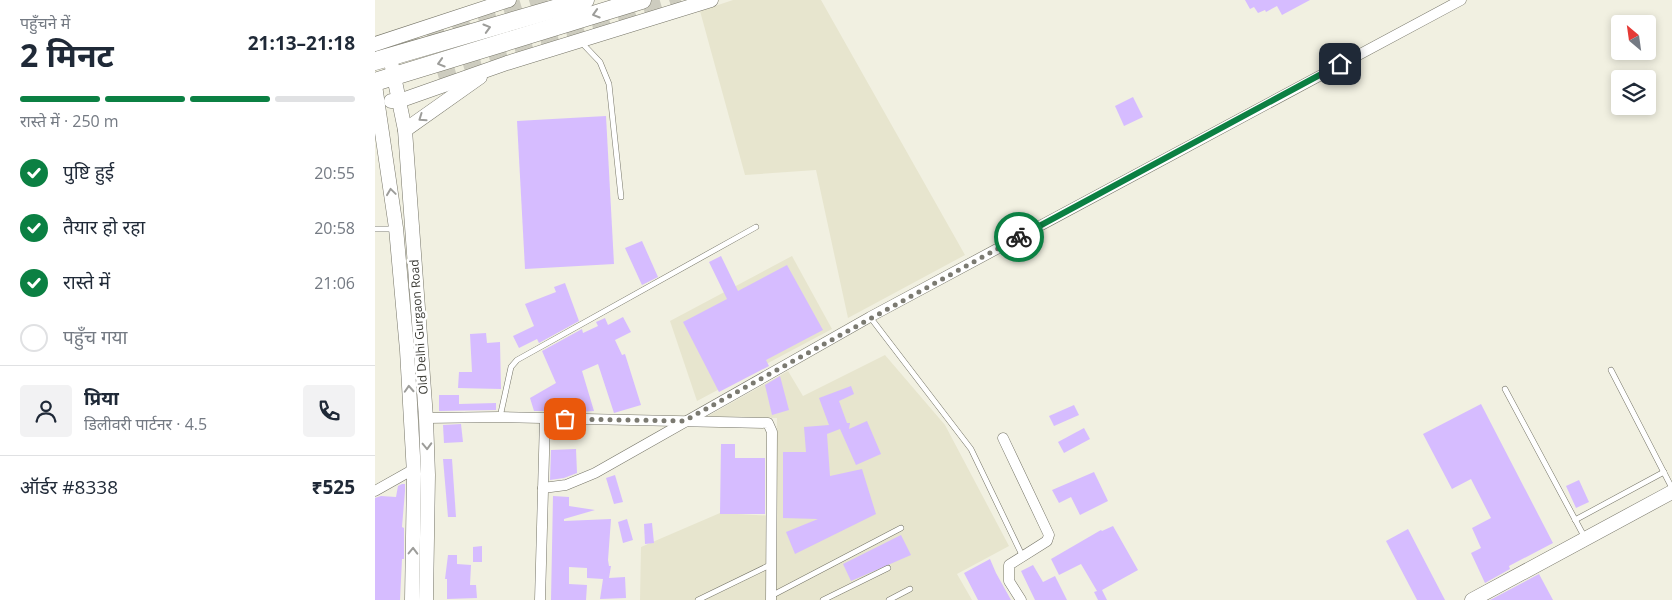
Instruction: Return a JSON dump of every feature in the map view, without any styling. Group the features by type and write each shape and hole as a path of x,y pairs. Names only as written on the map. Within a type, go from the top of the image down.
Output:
{"highway":[{"path":"383,59 585,0"},
{"path":"375,84 395,76 643,0"}],"main road":[{"path":"375,44 509,0"},
{"path":"377,102 399,101 507,63 711,0"},
{"name":"Old Delhi Gurgaon Road","path":"383,59 395,76 405,130 429,475 426,600"},
{"path":"405,130 489,71 507,63"},
{"name":"Old Delhi Gurgaon Road","path":"375,84 396,228 414,473 412,600"},
{"path":"414,473 429,475"},
{"path":"1472,600 1672,492"}],"street":[{"path":"543,488 566,486 587,477 870,317 1461,0"},
{"path":"426,418 500,417 764,422 770,425 772,432 771,598"},
{"path":"540,600 545,418"},
{"path":"1003,438 1049,535 1047,541 1010,564 1008,571 1009,581 1021,600"},
{"path":"375,490 414,473"}],"lane":[{"path":"579,41 600,62 607,79 621,197"},
{"path":"500,417 511,366 517,360 756,227"},
{"path":"375,229 396,228"},
{"path":"870,317 971,449 1023,555"},
{"path":"1611,370 1672,488"},
{"path":"1505,388 1585,538"},
{"path":"1575,520 1664,472"},
{"path":"771,598 901,528"},
{"path":"698,600 771,565"},
{"path":"823,600 888,568"},
{"path":"889,600 909,589"}],"shaded area":[{"path":"733,0 821,0 965,255 848,318 816,170 745,175 700,11"},
{"path":"792,256 832,329 697,401 670,321"},
{"path":"885,355 945,425 1009,546 957,574 972,600 640,600 641,547 720,513 775,516 777,418 708,416 788,371 803,396"}],"building":[{"path":"1245,0 1310,0 1282,15 1277,6 1266,12 1265,10 1258,13 1254,7 1250,9"},
{"path":"1133,97 1143,117 1124,126 1115,106"},
{"path":"606,116 614,264 525,269 517,121"},
{"path":"642,241 658,277 642,285 625,248"},
{"path":"721,256 738,291 787,265 823,330 766,360 769,366 719,392 683,322 727,299 709,262"},
{"path":"565,283 579,321 539,343 537,339 519,348 513,336 534,326 525,304 556,292 554,287"},
{"path":"623,317 631,332 615,340 622,355 625,354 641,405 614,413 598,364 582,371 594,411 578,412 576,405 558,411 534,411 530,398 556,383 542,351 582,329 583,333 598,326 596,322 605,318 608,325"},
{"path":"486,333 487,343 500,342 501,389 458,388 459,372 472,372 470,334"},
{"path":"780,376 789,410 772,415 765,385"},
{"path":"851,386 854,394 839,401 847,423 850,423 849,429 867,421 881,454 856,465 840,429 827,434 830,476 862,469 876,514 795,554 786,532 818,519 783,518 783,452 806,452 804,427 829,425 819,398"},
{"path":"439,395 459,395 459,404 496,403 496,410 439,411"},
{"path":"1481,404 1553,543 1509,566 1510,569 1485,583 1471,553 1481,548 1472,528 1491,518 1471,479 1452,489 1423,434"},
{"path":"1074,405 1079,415 1054,426 1049,416"},
{"path":"461,424 463,442 444,443 443,425"},
{"path":"1084,428 1090,439 1064,453 1058,442"},
{"path":"721,444 735,444 735,458 765,458 765,514 720,514"},
{"path":"576,449 577,473 564,478 550,480 551,450"},
{"path":"443,459 452,459 456,517 448,517"},
{"path":"1094,472 1108,501 1080,515 1071,497 1059,503 1052,490"},
{"path":"615,475 623,502 614,504 606,478"},
{"path":"1579,480 1589,502 1576,508 1566,486"},
{"path":"405,484 402,527 404,528 404,559 402,559 400,600 375,600 375,498 381,496 396,497 398,486"},
{"path":"553,496 569,497 569,506 595,510 564,519 564,521 611,519 608,560 609,566 611,566 609,578 625,577 626,598 600,599 603,579 587,578 587,568 569,567 569,584 587,585 586,600 551,600"},
{"path":"627,519 633,540 623,543 618,522"},
{"path":"652,523 654,543 645,544 644,524"},
{"path":"1113,526 1138,570 1102,590 1107,600 1098,600 1094,592 1097,591 1081,564 1059,575 1051,559 1101,530"},
{"path":"1408,529 1445,600 1417,600 1386,541"},
{"path":"901,535 911,555 851,581 843,564"},
{"path":"482,546 482,562 473,562 473,547"},
{"path":"448,555 457,555 457,564 471,565 470,585 476,585 477,598 447,599 447,579 445,579"},
{"path":"990,559 1011,600 978,600 964,573"},
{"path":"1033,565 1043,582 1055,576 1067,600 1035,600 1021,571"},
{"path":"1539,574 1553,600 1490,600"}],"tunnel":[{"path":"375,51 550,0"},
{"path":"437,72 681,0"}],"way so far":[{"path":"565,419 684,421 870,317 1019,237"}],"route":[{"path":"1019,237 1340,64"}]}
